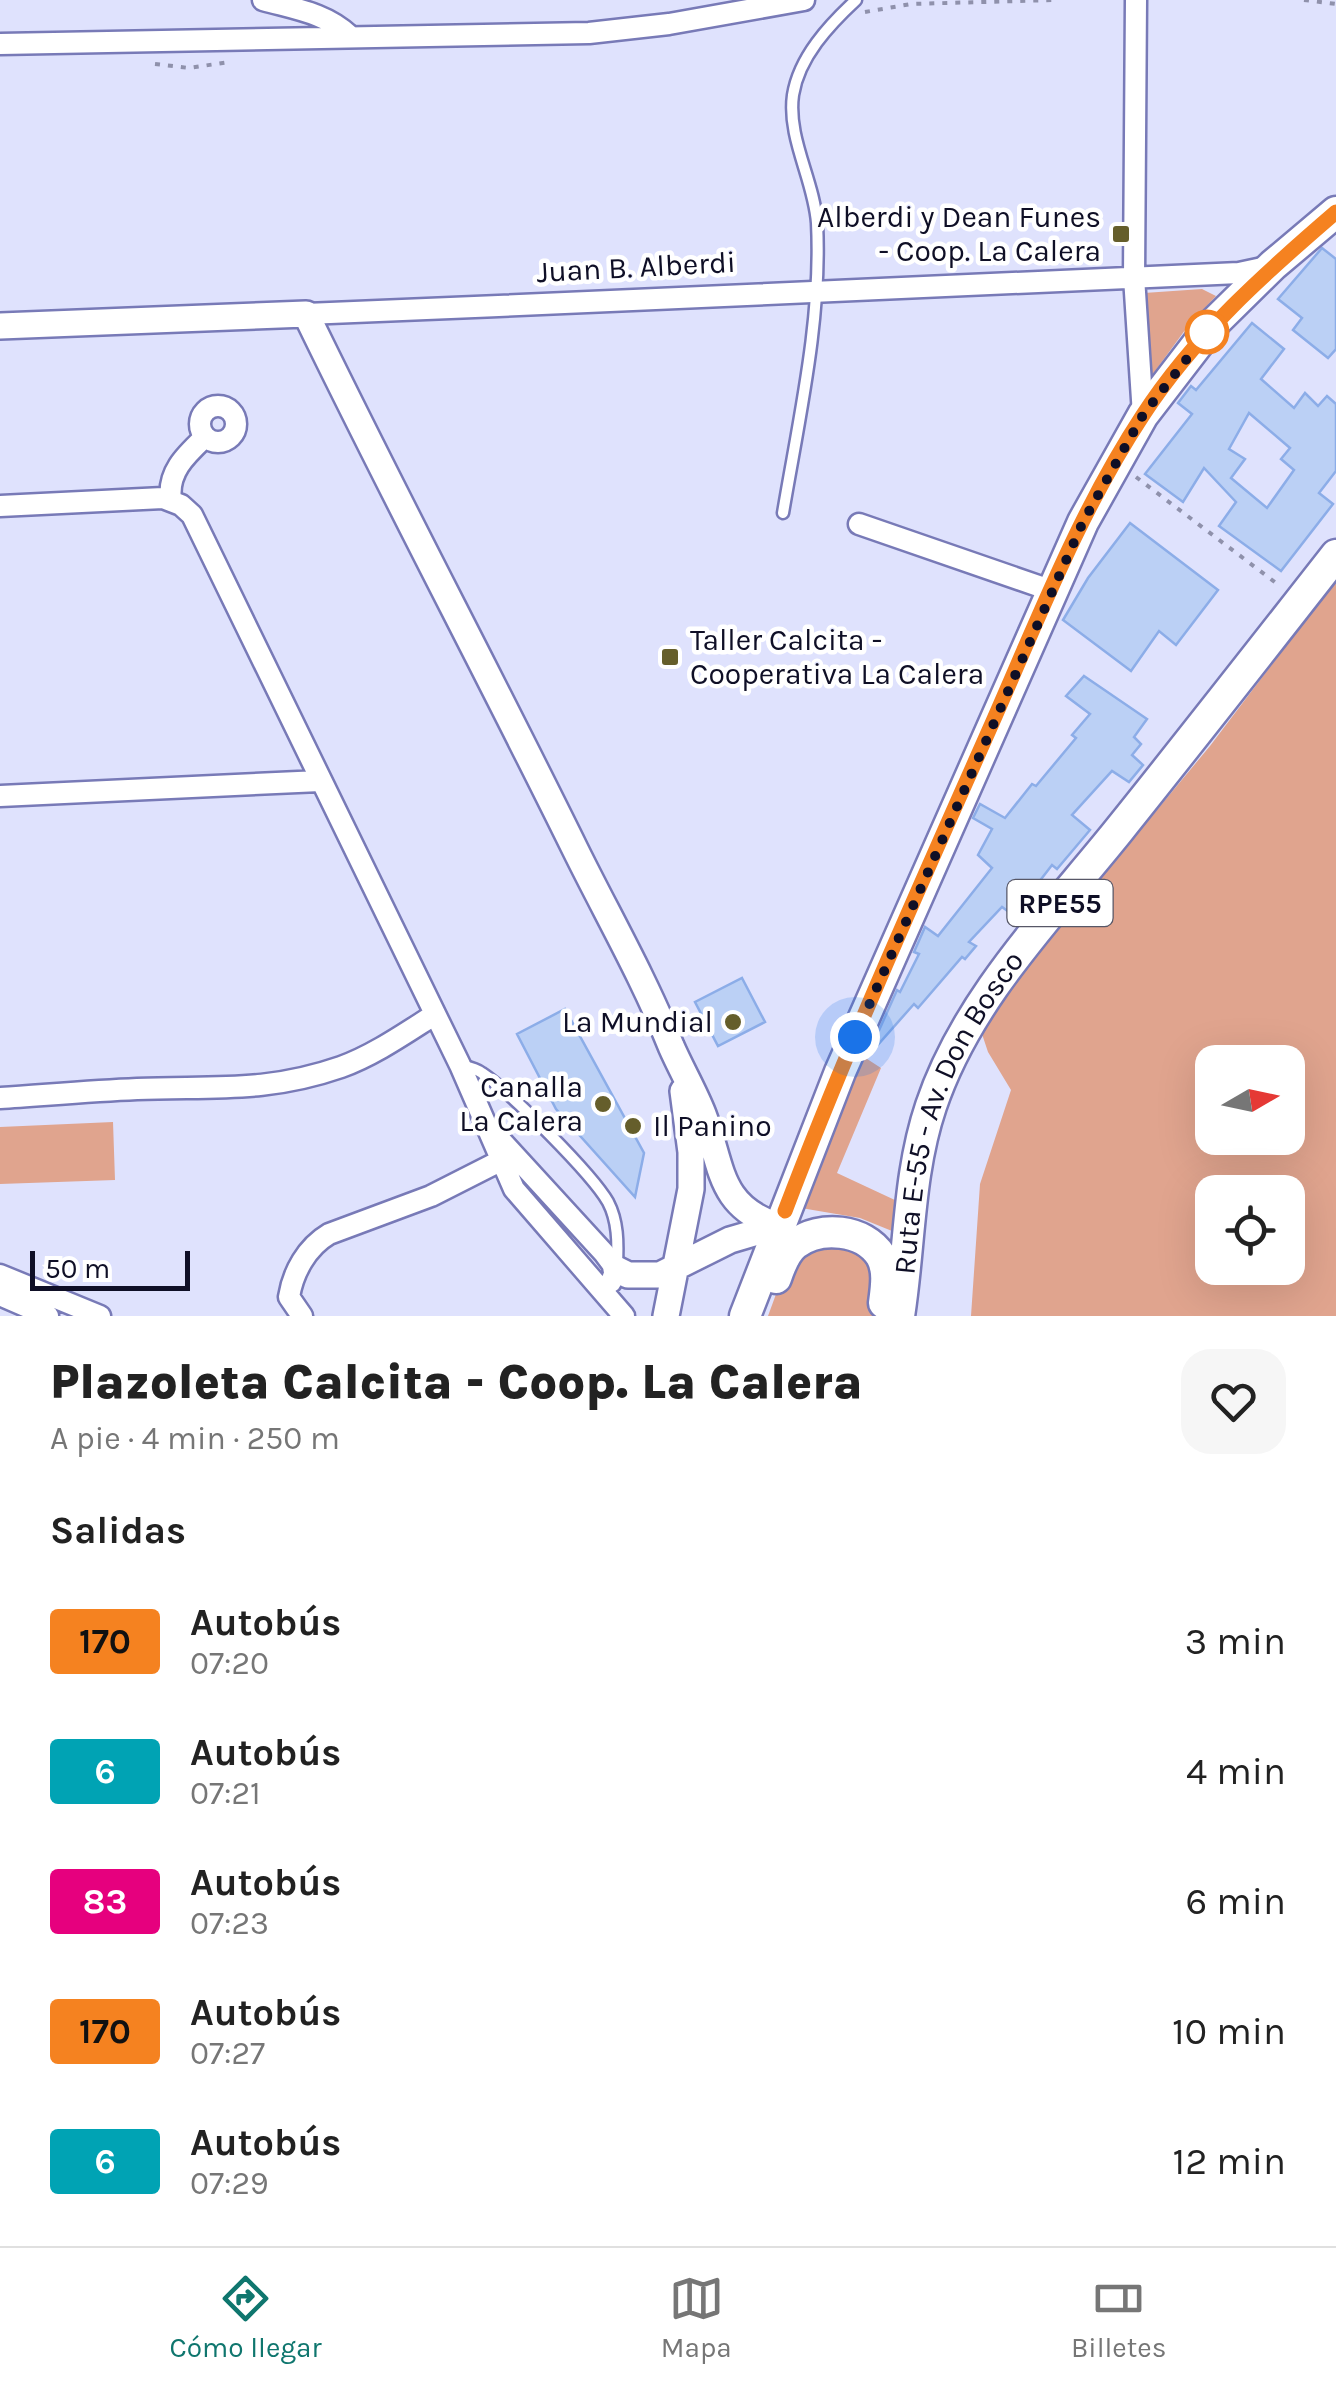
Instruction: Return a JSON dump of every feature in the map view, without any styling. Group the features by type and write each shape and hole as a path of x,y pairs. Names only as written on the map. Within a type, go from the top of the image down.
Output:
{"main road":[{"path":"746,1313 847,1055 1050,590 1116,462 1143,415 1214,324 1336,212"},
{"name":"Ruta E-55 - Av. Don Bosco","path":"894,1312 920,1148 937,1091 961,1040 1017,955 1336,555"},
{"path":"782,1218 839,1231"},
{"path":"746,1313 772,1288 791,1247 809,1236 839,1231"},
{"name":"RPE55","path":"839,1231 863,1240 880,1256 894,1312"}],"street":[{"path":"263,0 323,16 350,36"},
{"path":"0,44 590,33 670,24 804,0"},
{"path":"1136,0 1134,277 1143,415"},
{"name":"Juan B. Alberdi","path":"0,326 928,290 1240,273 1273,266"},
{"path":"306,314 395,498 474,643 680,1066 703,1116 731,1196 757,1219 782,1218"},
{"path":"171,500 174,472 205,438"},
{"path":"0,506 171,500 192,515 460,1065 514,1189 624,1316"},
{"path":"859,524 1050,590"},
{"path":"0,796 320,781"},
{"path":"0,1098 277,1085 345,1065 385,1046 434,1015"},
{"path":"666,1316 687,1214 691,1170 680,1066"},
{"path":"486,1125 616,1270 628,1275 650,1278 782,1218"},
{"path":"276,1316 289,1297 304,1257 316,1241 432,1196 500,1161"},
{"path":"606,1294 616,1270"},
{"path":"0,1275 100,1316"},
{"path":"0,1295 48,1316"},
{"path":"289,1297 302,1316"},
{"path":"0,1310 14,1316"}],"lane":[{"path":"783,513 812,332 817,226 797,140 793,96 799,72 811,51 856,0"},
{"path":"460,1065 475,1069 496,1085 577,1164 607,1201 618,1243 616,1270"}],"path":[{"path":"1304,0 1336,4"},
{"path":"1116,462 1299,602"}],"shaded area":[{"path":"1202,289 1216,296 1188,326 1150,378 1144,293"},
{"path":"1336,580 1336,1316 971,1316 980,1184 1011,1090 982,1034 1024,970 1210,746"},
{"path":"861,1055 881,1068 837,1173 897,1201 892,1231 860,1218 801,1208"},
{"path":"113,1122 115,1180 0,1184 0,1127"},
{"path":"813,1244 845,1249 867,1261 877,1282 876,1316 768,1316 783,1275"}],"building":[{"path":"1322,248 1336,259 1336,349 1328,358 1293,330 1302,318 1278,299"},
{"path":"1252,323 1284,349 1261,379 1294,408 1305,393 1318,406 1327,396 1336,404 1336,471 1319,493 1333,504 1281,571 1219,526 1236,502 1204,468 1183,502 1145,474 1192,414 1178,403 1191,386 1196,390","holes":["1249,413 1290,448 1281,459 1294,470 1267,508 1231,478 1245,459 1229,449"]},
{"path":"1130,523 1218,590 1176,645 1159,631 1131,671 1063,620 1088,578"},
{"path":"1084,676 1147,719 1134,737 1141,744 1132,755 1143,765 1129,782 1112,771 1072,815 1090,830 1057,869 1052,865 1032,891 1040,896 1020,920 1002,907 969,942 976,946 965,959 962,957 918,1008 914,1004 875,1048 872,1046 897,990 900,992 919,954 914,952 925,927 938,936 992,868 978,855 992,829 973,818 980,804 1005,818 1076,738 1072,735 1090,714 1066,696"},
{"path":"742,978 765,1022 718,1046 695,1002"},
{"path":"565,1009 644,1153 635,1197 556,1109 517,1034"}],"bus line":[{"name":"170","path":"785,1211 840,1072 963,789 1050,590 1099,492 1143,415 1214,324 1336,212"}],"place":[{"name":"Alberdi y Dean Funes - Coop. La Calera","path":"1121,234"},
{"name":"Taller Calcita - Cooperativa La Calera","path":"670,657"},
{"name":"La Mundial","path":"733,1022"},
{"name":"Canalla La Calera","path":"603,1104"},
{"name":"Il Panino","path":"633,1126"}],"route":[{"path":"855,1037 1083,522 1143,415 1214,324 1207,332"}]}
